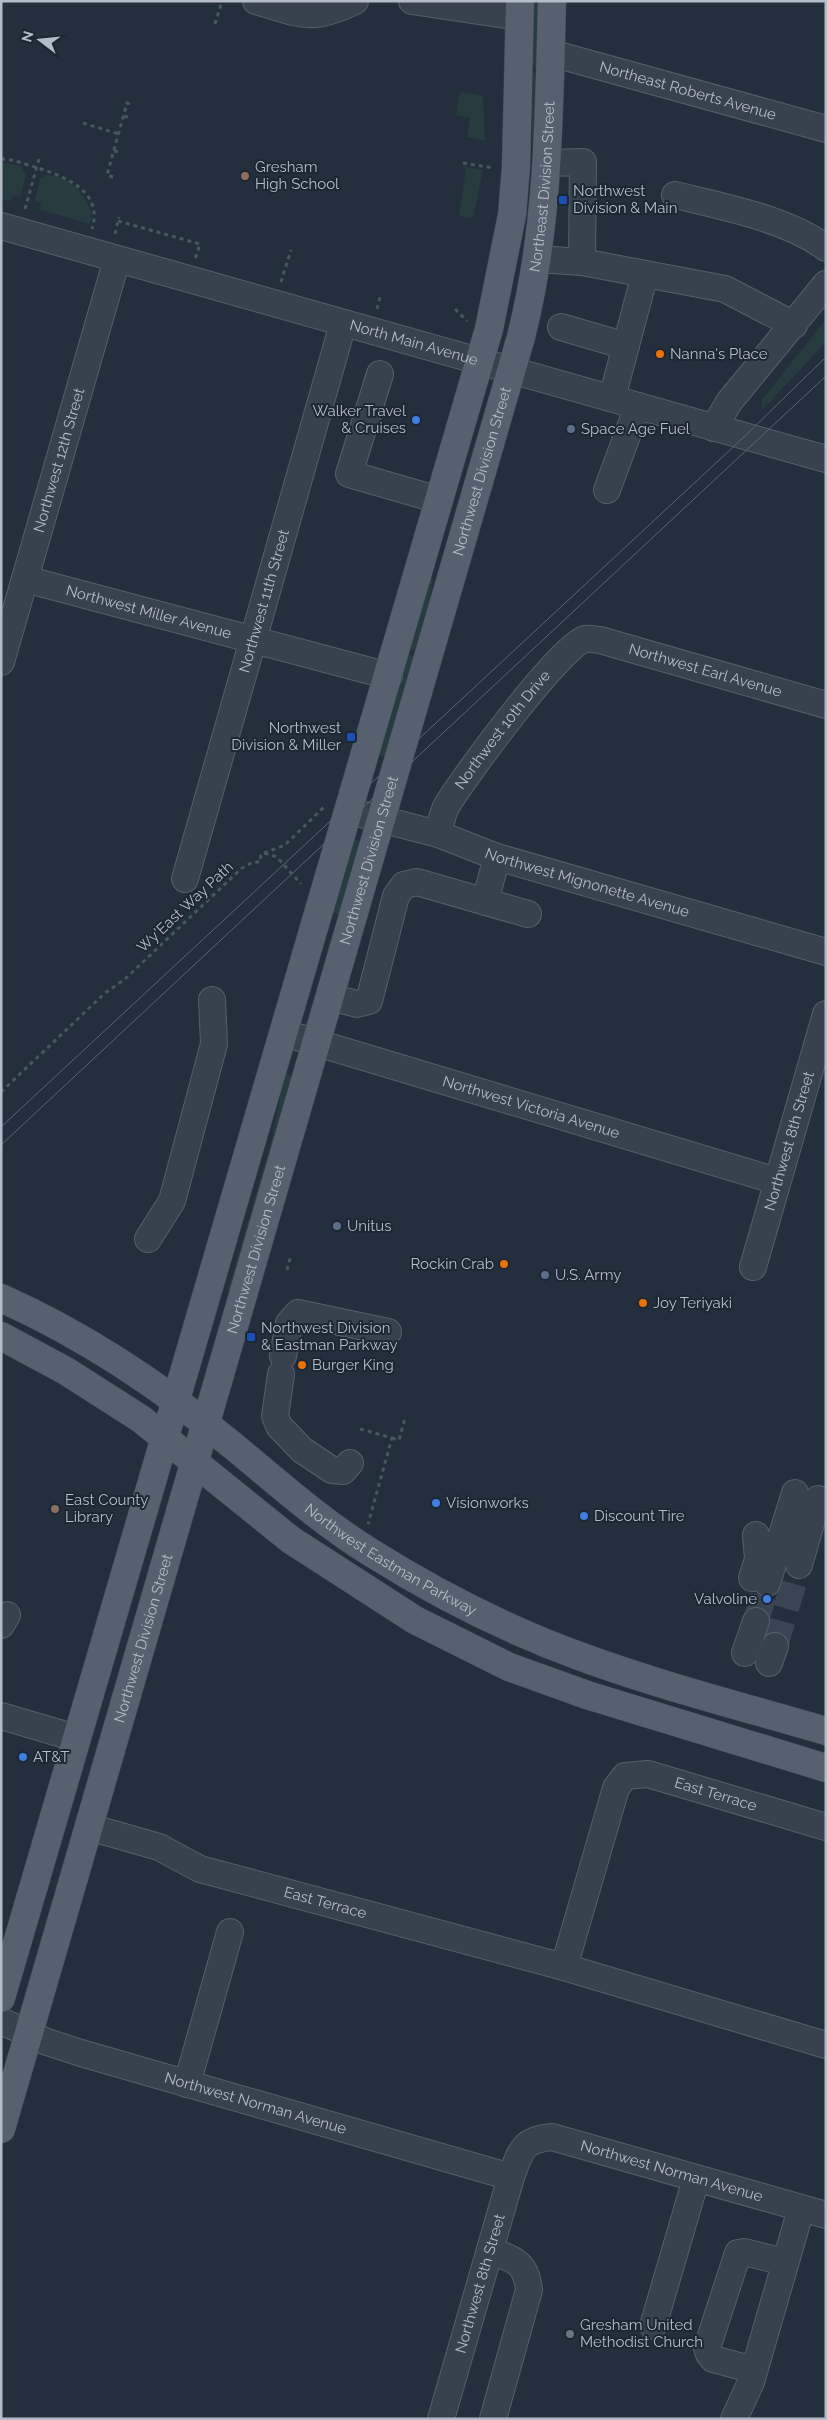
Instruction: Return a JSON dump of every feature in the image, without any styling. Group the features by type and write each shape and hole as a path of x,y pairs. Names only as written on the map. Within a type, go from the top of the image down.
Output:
{"main road":[{"name":"Northeast Division Street","path":"512,370 533,290 538,259 547,163 552,1"},
{"name":"Northeast Division Street","path":"480,360 505,256 516,172 520,9"},
{"path":"1,1998 174,1401 284,1033 480,360"},
{"name":"Northwest Division Street","path":"1,2129 512,370"},
{"name":"Northwest Eastman Parkway","path":"1,1298 84,1342 174,1401 313,1512 362,1546 440,1594 486,1617 571,1653 616,1669 826,1731"},
{"path":"1,1336 66,1371 144,1421 291,1540 346,1578 415,1620 510,1667 587,1695 826,1768"}],"street":[{"path":"256,1 306,16 322,15 355,1"},
{"path":"424,2 520,9"},
{"name":"Northeast Roberts Avenue","path":"551,53 826,129"},
{"path":"547,163 583,162 582,262"},
{"path":"675,195 748,214 810,236 826,248"},
{"name":"North Main Avenue","path":"10,229 826,459"},
{"name":"Northwest 12th Street","path":"1,662 117,259"},
{"path":"538,259 582,262 725,290 794,325"},
{"path":"612,398 645,274"},
{"path":"714,428 729,402 826,284"},
{"name":"Northwest 11th Street","path":"185,879 252,638 343,324"},
{"path":"561,327 626,346"},
{"path":"380,374 349,474 439,500"},
{"path":"607,490 638,406"},
{"name":"Northwest Miller Avenue","path":"25,579 252,638 388,676"},
{"name":"Northwest Earl Avenue","path":"586,639 600,640 826,705"},
{"name":"Northwest 10th Drive","path":"438,834 446,806 522,703 540,680 573,646 586,639"},
{"name":"Northwest Mignonette Avenue","path":"349,810 438,834 497,857 826,952"},
{"path":"485,902 497,857"},
{"path":"330,997 357,1004 368,1001 396,896 404,884 417,882 528,914"},
{"path":"148,1239 172,1201 210,1062 214,1044 212,1000"},
{"name":"Northwest 8th Street","path":"753,1267 826,1014"},
{"name":"Northwest Victoria Avenue","path":"284,1033 777,1181"},
{"path":"350,1463 343,1471 332,1470 302,1450 279,1426 275,1416 289,1323 298,1314 388,1332"},
{"path":"756,1535 760,1581 806,1496 799,1565"},
{"path":"737,1650 748,1619"},
{"path":"1,1716 76,1738"},
{"name":"East Terrace","path":"564,1967 616,1788 625,1776 648,1774 826,1827"},
{"name":"East Terrace","path":"89,1827 159,1848 209,1871 564,1967 826,2045"},
{"path":"187,2084 230,1932"},
{"name":"Northwest Norman Avenue","path":"1,2020 29,2034 80,2053 511,2177"},
{"name":"Northwest Norman Avenue","path":"521,2150 534,2138 552,2137 826,2215"},
{"name":"Northwest 8th Street","path":"441,2419 511,2177 521,2150"},
{"path":"653,2326 696,2179"},
{"path":"734,2419 754,2370 801,2209"},
{"path":"490,2250 517,2261 528,2275 529,2290 493,2419"},
{"path":"754,2370 713,2359 708,2354 707,2348 738,2253 744,2252 786,2262"}],"path":[{"path":"215,24 222,1"},
{"path":"113,177 107,175 127,103 133,105"},
{"path":"124,116 130,118"},
{"path":"83,123 119,134"},
{"path":"114,151 120,152"},
{"path":"1,159 36,167 70,179 88,198 96,217 85,250"},
{"path":"10,229 39,159"},
{"path":"463,163 516,172"},
{"path":"116,230 119,219 200,244 189,280"},
{"path":"274,304 290,250"},
{"path":"455,309 468,323"},
{"name":"Wy'East Way Path","path":"1,1092 105,993 125,979 242,868 253,862 260,862 261,855 264,853 277,857 303,886"},
{"path":"287,1270 291,1255"},
{"path":"360,1428 399,1440 405,1418"},
{"path":"362,1546 392,1438"}],"green space":[{"path":"532,1 540,1 538,72 530,59"},
{"path":"530,66 539,81 537,148 532,148"},
{"path":"460,92 483,96 485,141 467,137 470,118 456,115"},
{"path":"1,162 21,166 26,175 20,197 13,195 11,201 1,199"},
{"path":"462,166 483,170 473,218 459,216 466,169"},
{"path":"47,175 64,179 81,193 92,215 90,224 40,210 41,203 35,201 40,179"},
{"path":"826,319 826,342 762,410 762,400"},
{"path":"429,576 433,577 426,629 418,652 407,649"},
{"path":"406,654 417,657 385,757 381,757 379,754"},
{"path":"352,839 363,842 342,916 331,913"},
{"path":"285,1071 294,1080 231,1291 228,1290 272,1139"}],"tunnel":[{"path":"775,1646 799,1565"},
{"path":"756,1621 767,1583"}],"tram line":[{"path":"1,1127 745,436 826,357"},
{"path":"1,1145 826,376"}],"place":[{"name":"Gresham High School","path":"245,176"},
{"name":"Northwest Division & Main","path":"563,200"},
{"name":"Nanna's Place","path":"660,354"},
{"name":"Walker Travel & Cruises","path":"416,420"},
{"name":"Space Age Fuel","path":"571,429"},
{"name":"Northwest Division & Miller","path":"351,737"},
{"name":"Unitus","path":"337,1226"},
{"name":"Rockin Crab","path":"504,1264"},
{"name":"U.S. Army","path":"545,1275"},
{"name":"Joy Teriyaki","path":"643,1303"},
{"name":"Northwest Division & Eastman Parkway","path":"251,1337"},
{"name":"Burger King","path":"302,1365"},
{"name":"Visionworks","path":"436,1503"},
{"name":"East County Library","path":"55,1509"},
{"name":"Discount Tire","path":"584,1516"},
{"name":"Valvoline","path":"767,1599"},
{"name":"AT&T","path":"23,1757"},
{"name":"Gresham United Methodist Church","path":"570,2334"}]}
